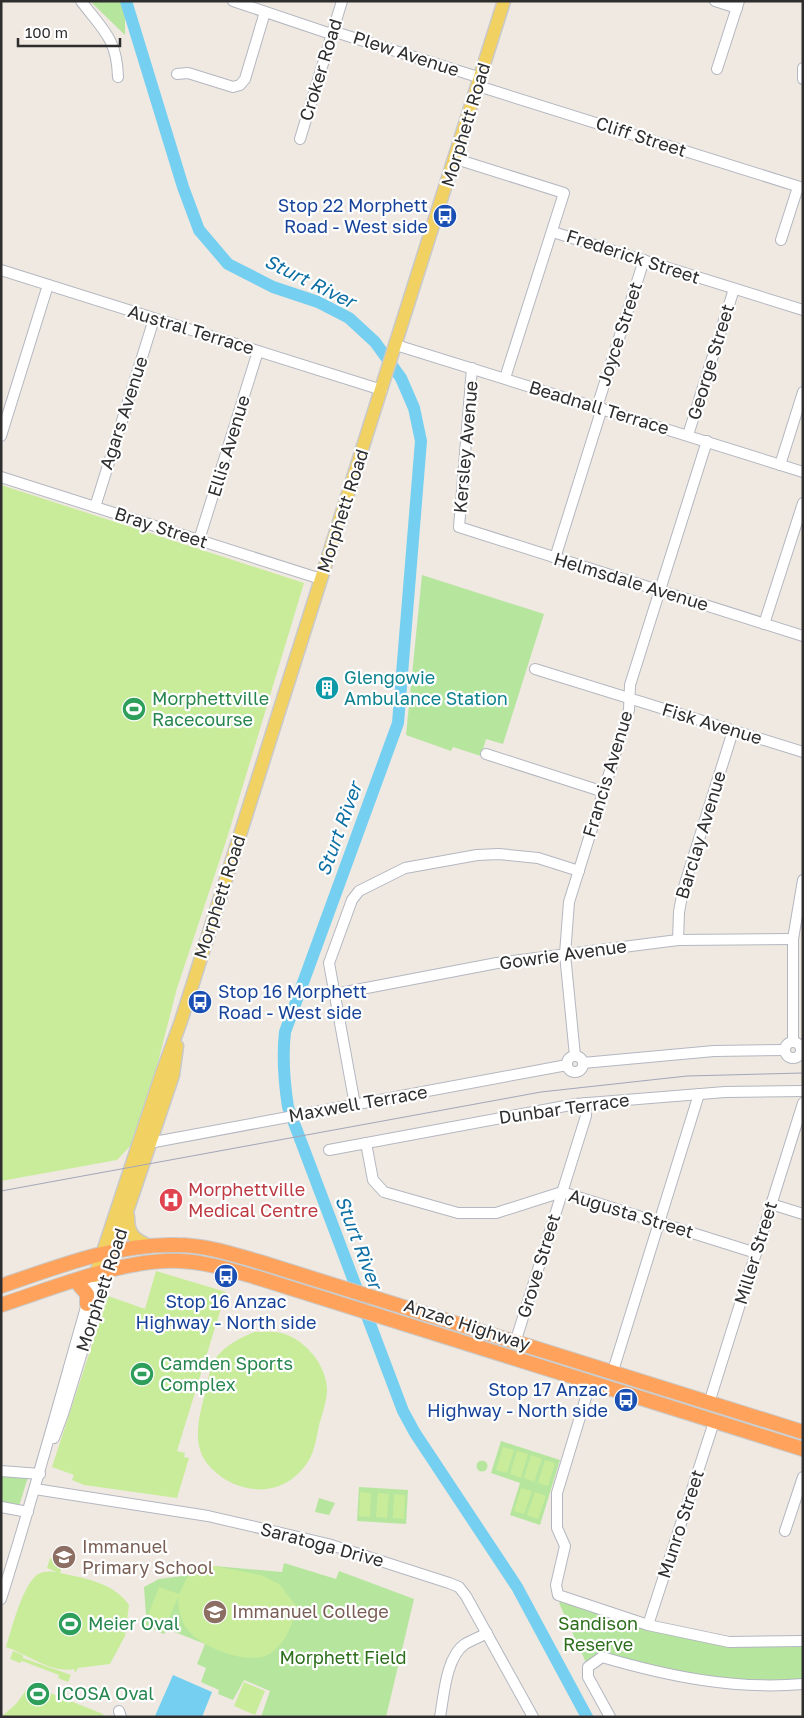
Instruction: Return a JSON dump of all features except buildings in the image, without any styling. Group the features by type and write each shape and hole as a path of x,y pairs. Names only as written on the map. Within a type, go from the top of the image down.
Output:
{"highway":[{"name":"Anzac Highway","path":"1,1286 108,1253 150,1246 177,1244 208,1248 260,1262 612,1374 803,1432"},
{"name":"Anzac Highway","path":"1,1305 101,1274 160,1261 204,1263 255,1277 590,1384 803,1449"},
{"path":"255,1277 260,1262"},
{"path":"76,1281 87,1294 87,1304"},
{"path":"500,1338 503,1356"},
{"path":"515,1343 518,1354 536,1360 548,1370"},
{"path":"755,1417 760,1421 759,1436"},
{"path":"772,1422 769,1431 779,1442"}],"main road":[{"name":"Morphett Road","path":"101,1274 158,1082 181,1021 456,159 504,1"},
{"name":"Morphett Road","path":"108,1253 128,1206 173,1075 181,1021"},
{"path":"128,1206 128,1230 131,1236 150,1246"}],"street":[{"path":"81,1 112,42 117,62 118,77"},
{"name":"Plew Avenue","path":"233,1 480,82"},
{"name":"Croker Road","path":"300,139 342,1"},
{"path":"715,1 738,5 717,69"},
{"path":"177,74 188,73 233,87 240,85 244,79 265,12"},
{"path":"803,68 803,79"},
{"name":"Cliff Street","path":"480,82 801,187"},
{"name":"Frederick Street","path":"456,159 564,193 552,232 803,310"},
{"path":"781,240 801,187"},
{"path":"505,378 552,232"},
{"name":"Joyce Street","path":"555,558 644,260"},
{"name":"Austral Terrace","path":"1,270 382,390"},
{"path":"1,436 48,285"},
{"name":"George Street","path":"688,435 734,289"},
{"name":"Agars Avenue","path":"95,507 154,319"},
{"name":"Beadnall Terrace","path":"395,348 505,378 803,472"},
{"name":"Ellis Avenue","path":"199,540 258,351"},
{"name":"Kersley Avenue","path":"459,527 472,368"},
{"path":"780,465 803,392"},
{"name":"Francis Avenue","path":"579,1059 565,954 570,902 629,710 630,685 707,441"},
{"name":"Bray Street","path":"1,477 321,579"},
{"path":"764,624 803,503"},
{"name":"Helmsdale Avenue","path":"459,527 803,636"},
{"name":"Fisk Avenue","path":"535,669 803,752"},
{"name":"Barclay Avenue","path":"678,940 679,912 683,890 733,731"},
{"path":"486,754 604,792"},
{"path":"355,1105 329,963 352,900 359,891 395,871 477,855 499,854 538,858 579,871"},
{"path":"793,1042 794,939 803,880"},
{"name":"Gowrie Avenue","path":"334,994 497,963 678,940 794,939"},
{"path":"793,1042 800,1045 802,1050 797,1056 792,1058 786,1054 785,1050 787,1045 793,1042"},
{"path":"579,1059 714,1051 785,1050"},
{"name":"Maxwell Terrace","path":"149,1143 567,1065 571,1071 577,1072 582,1069 579,1059"},
{"name":"Dunbar Terrace","path":"329,1150 554,1107 585,1103 699,1094 803,1092"},
{"path":"612,1374 699,1094"},
{"name":"Grove Street","path":"515,1343 586,1116 585,1103"},
{"name":"Miller Street","path":"709,1403 803,1103"},
{"name":"Augusta Street","path":"366,1143 373,1180 384,1192 458,1213 496,1212 562,1192 756,1253"},
{"path":"771,1204 803,1214"},
{"name":"Morphett Road","path":"1,1599 40,1472 54,1414 87,1304 101,1274"},
{"name":"Morphett Road","path":"40,1472 63,1414 101,1274"},
{"path":"590,1384 557,1493 557,1528 564,1546 556,1585 558,1595 648,1625 729,1642 803,1641"},
{"name":"Munro Street","path":"648,1625 714,1422"},
{"path":"1,1471 40,1472"},
{"path":"785,1531 803,1477"},
{"name":"Saratoga Drive","path":"35,1489 208,1516 302,1537 396,1565 459,1587 466,1596 533,1717"},
{"path":"1,1507 28,1512"},
{"path":"440,1717 449,1675 456,1654 464,1644 487,1633"},
{"path":"610,1717 588,1677 588,1667 602,1657 639,1668 701,1681 774,1687 803,1684"}],"green space":[{"path":"90,1 125,1 125,35"},
{"name":"Morphettville Racecourse","path":"1,485 304,583 228,835 177,988 158,1062 132,1144 117,1160 1,1181"},
{"path":"422,575 544,614 503,744 486,739 481,756 453,747 451,751 406,735"},
{"name":"Camden Sports Complex","path":"156,1271 226,1292 177,1451 185,1453 184,1457 189,1458 177,1498 84,1485 72,1480 74,1475 52,1467 108,1296 145,1309"},
{"path":"254,1332 281,1333 290,1336 306,1347 319,1363 324,1373 327,1392 315,1446 310,1458 301,1471 289,1481 277,1487 264,1489 250,1489 236,1485 223,1478 204,1460 198,1442 200,1412 209,1374 216,1357 225,1348"},
{"path":"501,1441 560,1460 540,1525 510,1515 520,1483 491,1473"},
{"path":"503,1447 514,1450 507,1473 496,1470"},
{"path":"517,1451 528,1454 521,1478 510,1474"},
{"path":"531,1455 542,1459 534,1482 524,1478"},
{"path":"482,1460 488,1466 482,1472 476,1466"},
{"path":"545,1460 555,1463 548,1486 538,1483"},
{"path":"1,1473 29,1474 19,1506 1,1502"},
{"path":"359,1487 408,1490 406,1524 357,1521"},
{"path":"521,1488 532,1491 524,1514 514,1511"},
{"path":"360,1492 371,1493 370,1517 359,1516"},
{"path":"535,1492 546,1496 538,1519 527,1515"},
{"path":"378,1493 389,1494 387,1518 376,1517"},
{"path":"394,1494 405,1495 404,1519 393,1518"},
{"path":"319,1498 335,1503 329,1515 315,1512"},
{"name":"Meier Oval","path":"50,1558 63,1563 60,1573 89,1580 107,1587 115,1591 129,1605 125,1636 110,1664 78,1668 75,1673 74,1669 57,1669 6,1647 22,1597 32,1580 40,1573 57,1572 47,1568"},
{"name":"Morphett Field","path":"284,1563 336,1579 339,1571 414,1599 386,1717 261,1717 270,1691 244,1680 233,1700 218,1694 219,1690 201,1682 206,1668 197,1664 205,1644 167,1629 164,1634 144,1625 146,1614 144,1587 159,1579 182,1576 192,1564 282,1572"},
{"path":"209,1565 261,1575 279,1584 297,1607 291,1626 277,1649 262,1657 251,1658 239,1657 214,1649 203,1643 187,1629 180,1613 178,1597 165,1628 146,1620 159,1587 179,1594 188,1576"},
{"name":"Sandison Reserve","path":"564,1598 729,1642 803,1641 803,1684 701,1681 602,1657 588,1667 559,1603"},
{"path":"13,1651 23,1655 23,1658 71,1675 68,1682 58,1678 59,1675 22,1661 20,1663 10,1659"},
{"path":"244,1682 265,1691 255,1715 234,1706"},
{"name":"ICOSA Oval","path":"30,1685 103,1714 104,1717 1,1717 16,1704"}],"water":[{"path":"173,1675 212,1692 202,1717 155,1716"}],"waterway":[{"name":"Sturt River","path":"126,1 183,187 199,230 228,264 273,287 318,302 349,318 375,342 401,378 414,408 421,441 398,723 285,1032 284,1060 288,1107 403,1411 415,1433 517,1587 587,1717"}],"tram line":[{"path":"1,1191 541,1092 687,1076 803,1073"}],"place":[{"name":"Stop 22 Morphett Road - West side","path":"445,216"},
{"name":"Glengowie Ambulance Station","path":"327,688"},
{"name":"Morphettville Racecourse","path":"134,709"},
{"name":"Stop 16 Morphett Road - West side","path":"200,1002"},
{"name":"Morphettville Medical Centre","path":"171,1200"},
{"name":"Stop 16 Anzac Highway - North side","path":"226,1276"},
{"name":"Camden Sports Complex","path":"142,1374"},
{"name":"Stop 17 Anzac Highway - North side","path":"626,1400"},
{"name":"Immanuel Primary School","path":"64,1557"},
{"name":"Immanuel College","path":"215,1612"},
{"name":"Meier Oval","path":"70,1624"},
{"name":"ICOSA Oval","path":"38,1694"}]}
